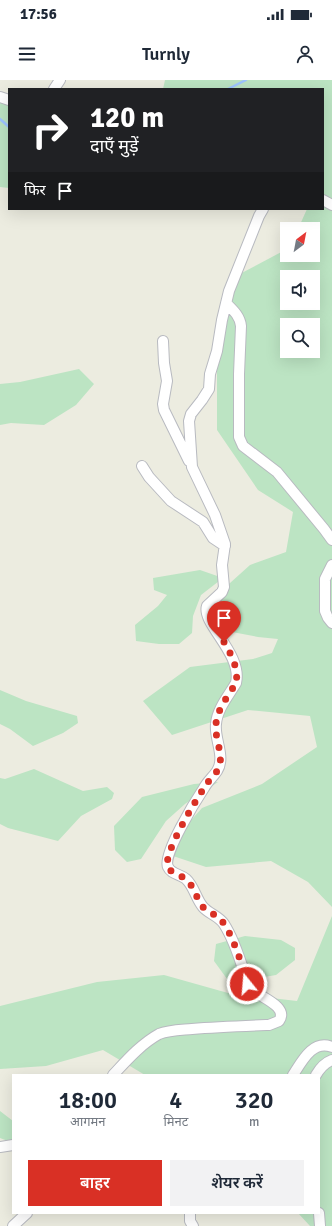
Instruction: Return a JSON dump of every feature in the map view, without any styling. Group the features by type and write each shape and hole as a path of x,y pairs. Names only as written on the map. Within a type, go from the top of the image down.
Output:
{"street":[{"path":"191,464 190,417 209,389 210,374 218,347 226,303 233,281 262,210"},
{"path":"226,303 237,314 241,326 239,374 239,437 241,442 246,448 277,472 332,540"},
{"path":"114,1074 150,1039 168,1031 269,1025 275,1023 281,1018 280,1011 275,1005 248,986 236,949 222,921 206,910 198,900 188,881 172,872 167,863 170,850 187,816 204,787 219,767 220,757 216,723 219,712 236,683 237,674 232,657 206,612 207,606 222,592 224,587 222,565 225,539 194,474 191,464 164,410 163,404 167,381 163,341"},
{"path":"142,466 149,477 171,501 203,522 213,538 225,546"},
{"path":"332,565 325,579 325,611 332,623"},
{"path":"295,1074 308,1053 314,1048 322,1045 332,1047"},
{"path":"317,1074 321,1066 332,1060"},
{"path":"0,1147 12,1145"},
{"path":"13,1226 25,1214"},
{"path":"190,1214 190,1221 193,1226"},
{"path":"319,1214 320,1226"}],"green space":[{"path":"165,80 332,80 332,907 308,882 271,861 206,867 173,856 174,839 202,808 262,784 317,747 310,716 248,710 172,735 143,701 190,667 253,659 272,653 278,639 232,632 213,617 220,592 250,565 286,552 293,512 258,490 217,430 217,346 236,276 280,253 280,262 320,262 320,222 301,222 307,210 324,210 324,88 163,88"},
{"path":"0,94 8,103 8,188 0,187"},
{"path":"79,369 94,384 76,405 44,425 11,423 0,425 0,384 20,382"},
{"path":"200,570 223,578 201,595 193,616 192,633 179,644 159,644 136,641 135,625 158,606 167,595 154,590 153,578"},
{"path":"0,690 26,701 77,716 78,723 63,733 33,746 10,729 0,724"},
{"path":"34,769 83,791 107,787 114,793 112,799 81,816 58,841 8,828 0,824 0,778 5,779"},
{"path":"218,782 185,804 166,821 141,859 127,862 115,850 114,826 142,797 194,784"},
{"path":"332,916 332,1226 310,1226 299,1214 320,1214 320,1074 143,1074 103,1050 46,1066 0,1069 0,1006 97,982 164,975 228,993 297,1001"},
{"path":"245,936 281,940 295,948 295,960 276,975 230,983 214,961 216,944"},
{"path":"0,1111 12,1120 12,1143 0,1138"}],"waterway":[{"path":"230,88 246,80"},
{"path":"0,119 8,126"}],"route":[{"path":"224,642 232,657 237,679 217,718 216,728 220,757 219,767 204,787 187,816 170,850 167,863 172,872 184,877 188,881 198,900 206,910 219,918 225,925 236,949 247,984"}]}
